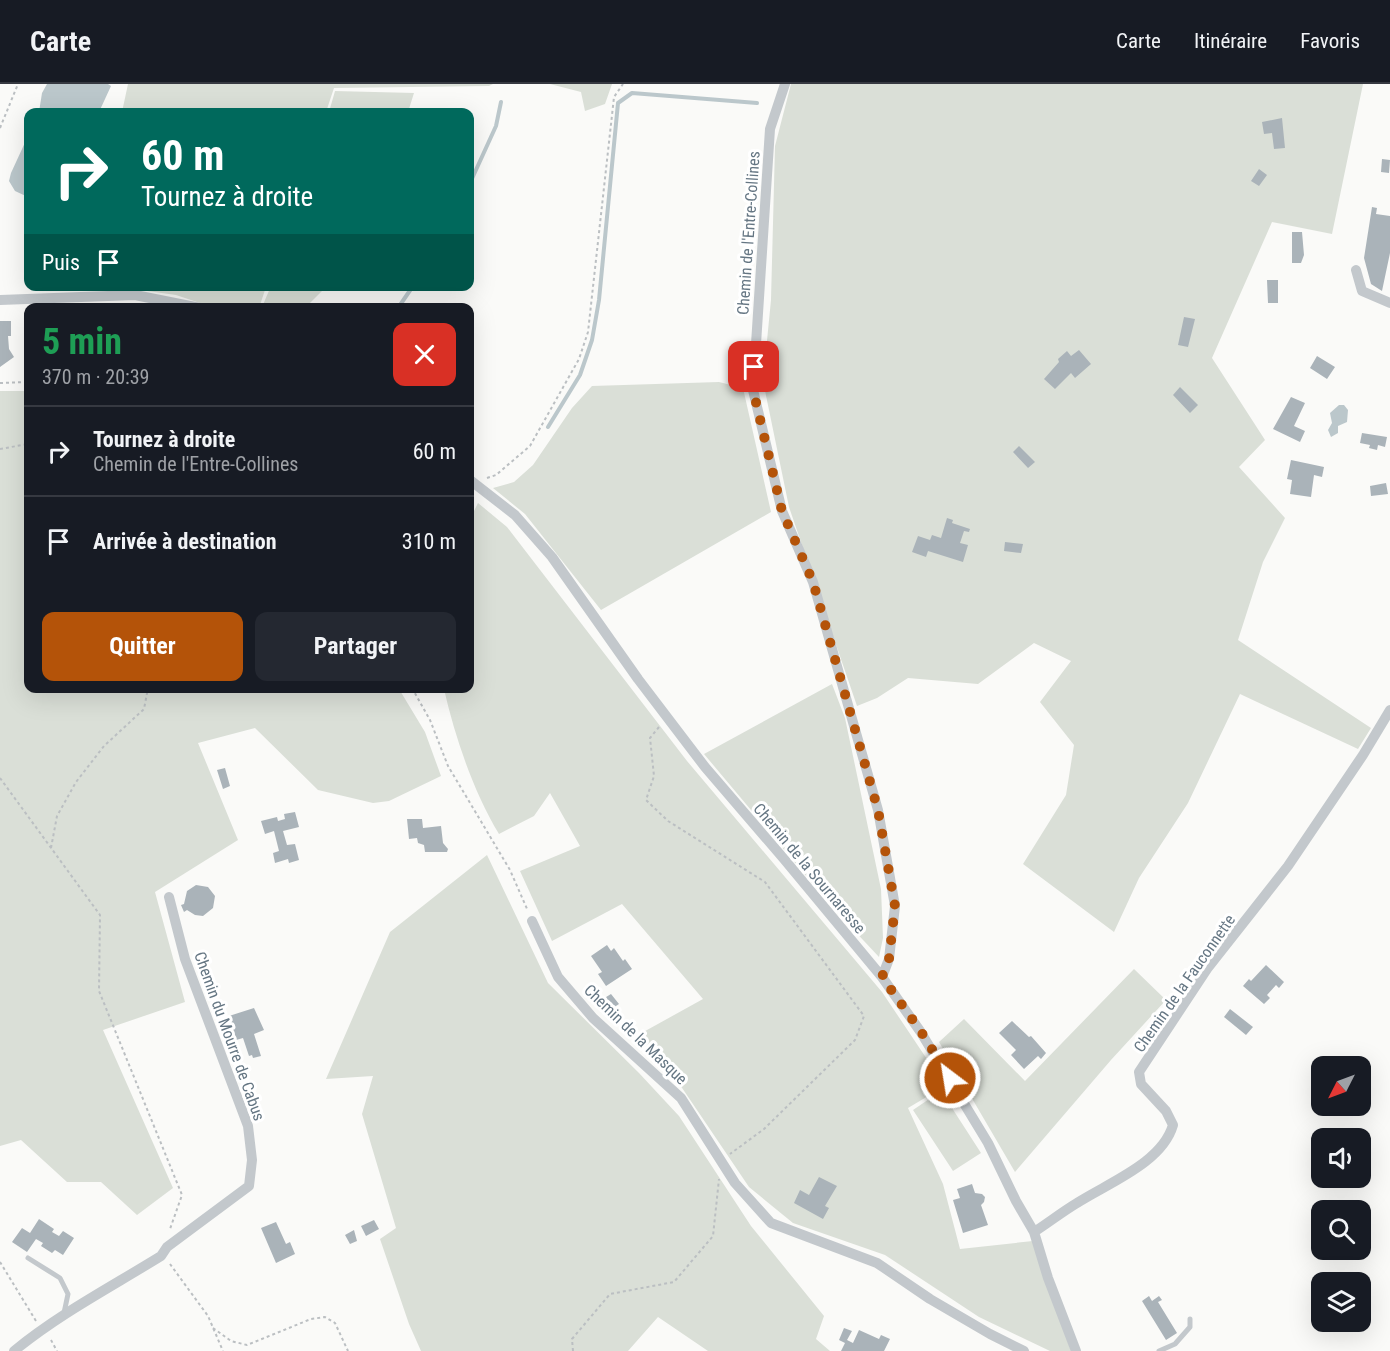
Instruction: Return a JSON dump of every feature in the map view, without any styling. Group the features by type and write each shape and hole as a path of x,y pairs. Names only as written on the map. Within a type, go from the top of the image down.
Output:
{"street":[{"name":"Chemin de l'Entre-Collines","path":"786,84 770,129 753,390 782,511 813,582 878,810 895,906 889,959 882,977"},
{"path":"1356,270 1362,291 1390,303"},
{"path":"0,300 135,295 175,303"},
{"name":"Chemin de la Sournaresse","path":"474,484 515,515 552,557 666,717 705,767 882,977 920,1030 988,1143 1034,1232 1048,1278 1076,1351"},
{"name":"Chemin de la Fauconnette","path":"1034,1232 1077,1203 1126,1175 1153,1155 1170,1136 1173,1125 1166,1111 1141,1084 1139,1072 1207,969 1288,866 1363,755 1390,710"},
{"name":"Chemin du Mourre de Cabus","path":"14,1351 63,1314 160,1256 167,1247 249,1186 252,1160 248,1126 185,959 169,897"},
{"name":"Chemin de la Masque","path":"532,921 558,977 593,1018 681,1098 735,1184 771,1223 878,1263 930,1299 1024,1351"}],"lane":[{"path":"28,1258 60,1278 68,1294 63,1314"},
{"path":"1159,1351 1175,1344 1190,1327 1190,1319"}],"path":[{"path":"0,128 18,84"},
{"path":"474,481 496,475 530,447 579,359 588,332 614,98 623,84"},
{"path":"0,383 24,382"},
{"path":"0,449 24,445"},
{"path":"51,848 57,816 76,782 104,746 144,709 147,693"},
{"path":"415,693 430,720 448,766 510,870 532,921"},
{"path":"573,1351 572,1339 610,1294 674,1282 713,1236 721,1161 764,1129 855,1040 864,1016 765,882 668,821 646,800 654,776 650,738 666,717"},
{"path":"0,778 100,915 99,991 182,1195 168,1236"},
{"path":"160,1256 185,1283 208,1316 223,1351"},
{"path":"0,1262 41,1329"},
{"path":"213,1328 231,1341 247,1345 311,1319 325,1317 335,1323 348,1351"}],"shaded area":[{"path":"47,84 108,84 111,86 101,108 40,108 42,93"},
{"path":"128,84 493,84 489,86 334,88 327,108 123,108"},
{"path":"550,84 612,84 605,104 585,111 581,92"},
{"path":"791,84 1363,84 1332,234 1272,222 1212,358 1265,440 1239,467 1285,518 1263,562 1238,640 1371,728 1358,749 1240,694 1188,803 1139,878 1114,932 1023,864 1066,795 1074,745 1040,702 1071,661 1034,643 978,684 908,678 877,698 857,706 789,507 763,381 771,300 775,146"},
{"path":"335,91 414,93 409,108 330,108"},
{"path":"24,145 24,195 15,191 9,181"},
{"path":"148,291 265,291 261,303 200,303 176,295"},
{"path":"269,291 322,291 310,303 264,303"},
{"path":"719,382 743,388 771,512 601,610 525,514 493,488 514,482 533,465 572,408 592,386"},
{"path":"0,391 24,391 24,693 401,693 425,732 441,776 389,801 373,803 318,790 255,728 198,743 238,840 155,892 185,1002 103,1030 173,1188 137,1215 101,1182 67,1182 21,1140 0,1146"},
{"path":"1339,405 1344,405 1348,410 1347,422 1338,426 1338,433 1331,437 1328,430 1332,423 1330,413"},
{"path":"478,503 507,527 687,761 882,992 945,1086 908,1108 943,1184 960,1249 1033,1241 1071,1351 1050,1351 979,1317 885,1255 793,1223 749,1187 674,1076 638,1035 703,999 622,904 552,941 520,871 580,846 550,793 534,816 499,834 481,800 466,763 445,693 474,693 474,511"},
{"path":"832,684 845,718 881,889 883,938 879,957 834,909 704,754"},
{"path":"487,855 548,983 679,1116 751,1226 824,1316 816,1339 830,1351 708,1351 658,1317 628,1351 421,1351 409,1324 380,1239 396,1228 362,1114 373,1076 326,1079 390,932"},
{"path":"1134,969 1166,1000 1015,1172 939,1042 964,1019 1025,1081"},
{"path":"941,1091 981,1153 953,1171 913,1110"}],"building":[{"path":"1282,118 1285,148 1274,149 1272,133 1264,134 1262,122"},
{"path":"1382,159 1390,160 1389,173 1381,172"},
{"path":"1259,169 1267,175 1259,186 1251,181"},
{"path":"1372,207 1377,208 1376,214 1390,216 1390,253 1382,291 1371,284 1364,258"},
{"path":"1292,232 1302,232 1304,255 1301,263 1292,263"},
{"path":"1267,280 1278,280 1278,303 1268,303"},
{"path":"1184,317 1195,319 1188,347 1178,345"},
{"path":"0,321 11,321 11,336 8,336 9,349 14,357 0,367"},
{"path":"1079,350 1091,364 1075,378 1071,373 1055,389 1044,379 1059,362 1058,359 1067,351 1071,356"},
{"path":"1317,356 1335,367 1327,379 1310,368"},
{"path":"1180,387 1198,405 1190,413 1173,395"},
{"path":"1291,397 1305,403 1294,426 1305,431 1300,442 1273,429"},
{"path":"1362,433 1387,437 1385,447 1378,445 1377,450 1369,448 1370,445 1360,443"},
{"path":"1019,446 1035,462 1028,468 1013,452"},
{"path":"1291,460 1324,467 1322,477 1314,475 1311,497 1290,494 1292,480 1287,479"},
{"path":"1386,483 1388,494 1371,496 1370,486"},
{"path":"947,518 953,520 952,523 970,529 969,532 964,531 960,543 968,545 963,562 928,551 926,557 912,552 918,536 930,540 932,535 941,538"},
{"path":"1005,542 1023,544 1021,553 1004,551"},
{"path":"225,768 230,786 223,789 217,770"},
{"path":"295,812 299,827 283,831 287,845 295,844 299,860 289,863 288,859 275,863 273,853 279,851 274,831 265,834 261,821 277,817 278,821 285,819 284,814"},
{"path":"407,819 422,819 423,828 441,826 443,843 448,849 447,852 425,852 424,845 418,843 417,838 409,839"},
{"path":"196,885 208,887 215,896 213,908 203,916 195,915 187,910 184,912 181,905 184,904 187,891"},
{"path":"607,945 611,951 614,948 632,969 606,986 598,974 602,972 591,956"},
{"path":"1266,965 1284,982 1279,988 1276,985 1267,995 1270,998 1264,1004 1243,986"},
{"path":"611,994 619,1004 605,1013 598,1002"},
{"path":"254,1008 264,1030 254,1034 261,1056 253,1058 252,1055 249,1056 243,1038 236,1040 229,1016"},
{"path":"1230,1009 1253,1027 1246,1035 1224,1017"},
{"path":"1012,1021 1029,1037 1031,1036 1046,1053 1041,1059 1038,1056 1024,1069 1011,1055 1016,1050 999,1033"},
{"path":"819,1177 837,1186 825,1206 829,1208 823,1219 794,1203 800,1190 809,1195"},
{"path":"972,1184 975,1193 985,1197 981,1205 988,1225 963,1233 953,1200 960,1198 957,1189"},
{"path":"39,1219 54,1229 52,1232 59,1236 63,1231 74,1238 63,1255 55,1250 52,1253 41,1246 43,1243 36,1239 27,1252 12,1242 22,1228 30,1233"},
{"path":"374,1220 379,1229 366,1236 361,1226"},
{"path":"276,1222 286,1244 290,1242 295,1254 276,1263 261,1228"},
{"path":"354,1230 357,1241 350,1244 345,1235"},
{"path":"1149,1296 1152,1301 1159,1296 1162,1300 1158,1302 1177,1333 1166,1340 1142,1301"},
{"path":"844,1328 852,1331 847,1340 853,1343 859,1330 879,1339 881,1335 890,1339 884,1351 841,1351 845,1343 839,1340"}],"waterway":[{"path":"548,427 580,375 592,340 599,300 618,103 632,93 757,103"},
{"path":"474,174 496,126 501,102"},
{"path":"401,303 410,291"}],"route":[{"path":"754,367 753,390 782,511 813,582 878,810 895,906 889,959 882,977 920,1030 950,1078"}]}
